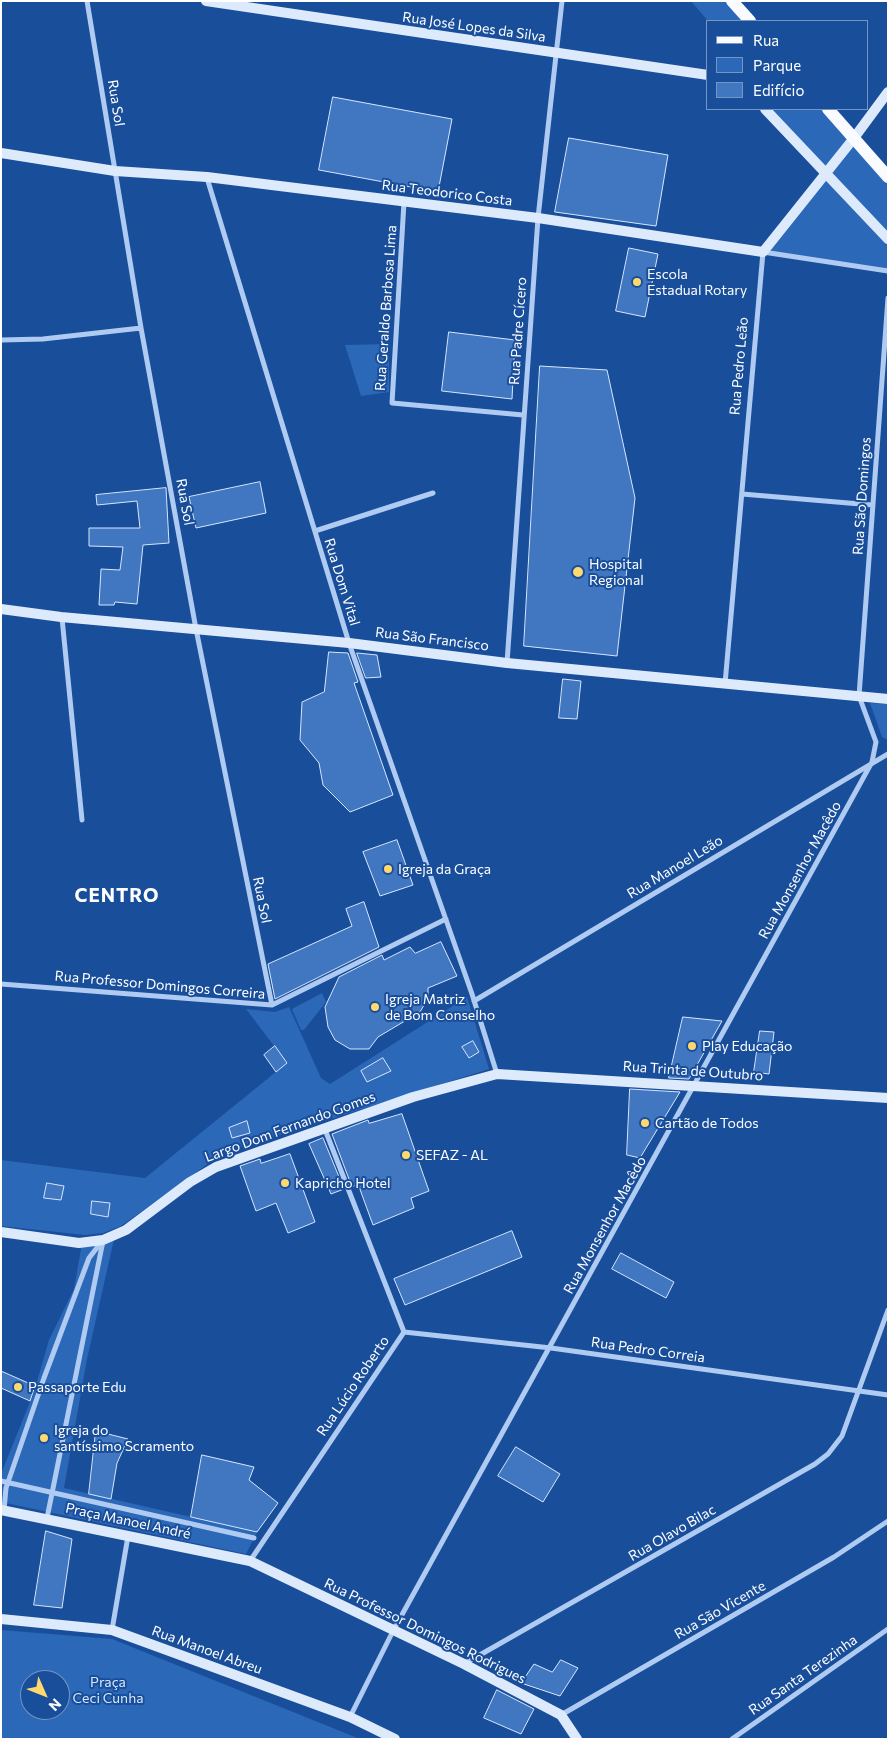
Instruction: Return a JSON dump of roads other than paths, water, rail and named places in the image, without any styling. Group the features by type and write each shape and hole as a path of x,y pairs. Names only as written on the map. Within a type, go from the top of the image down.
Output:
{"main road":[{"path":"732,1 749,20"},
{"path":"829,110 888,177"}],"street":[{"name":"Rua Sol","path":"87,1 141,328 196,629 272,1005"},
{"name":"Rua José Lopes da Silva","path":"206,1 706,75"},
{"name":"Rua Padre Cícero","path":"507,663 538,218 562,1"},
{"path":"762,252 854,138 888,92"},
{"path":"767,110 888,239"},
{"name":"Rua Teodorico Costa","path":"1,153 115,171 207,177 538,218 888,271"},
{"name":"Rua Dom Vital","path":"207,177 349,643 446,919 497,1074"},
{"name":"Rua Geraldo Barbosa Lima","path":"404,202 392,403 523,414"},
{"name":"Rua Pedro Leão","path":"725,684 762,252"},
{"name":"Rua São Domingos","path":"859,696 888,298"},
{"path":"1,340 43,339 141,328"},
{"path":"315,531 433,493"},
{"path":"742,494 872,506"},
{"name":"Rua São Francisco","path":"1,609 62,617 349,643 507,663 888,699"},
{"path":"62,617 82,820"},
{"name":"Rua Monsenhor Macêdo","path":"350,1717 394,1630 872,762 876,742 859,696"},
{"name":"Rua Manoel Leão","path":"474,1001 888,754"},
{"name":"Rua Professor Domingos Correira","path":"1,984 272,1005 446,919"},
{"name":"Rua Trinta de Outubro","path":"497,1074 694,1085 886,1099"},
{"name":"Largo Dom Fernando Gomes","path":"1,1232 78,1243 103,1240 126,1230 190,1182 216,1167 324,1127 413,1097 497,1074"},
{"name":"Rua Lúcio Roberto","path":"250,1560 404,1332 324,1127"},
{"path":"2,1510 8,1483 89,1258 103,1240"},
{"path":"47,1518 103,1240"},
{"name":"Rua Olavo Bilac","path":"464,1664 815,1464 828,1454 842,1436 888,1310"},
{"name":"Rua Pedro Correia","path":"404,1332 551,1348 888,1395"},
{"path":"1,1481 254,1538"},
{"name":"Praça Manoel André","path":"2,1510 250,1560"},
{"name":"Rua São Vicente","path":"561,1715 834,1557 888,1522"},
{"path":"112,1630 128,1536"},
{"name":"Rua Professor Domingos Rodrigues","path":"250,1560 464,1664 561,1715 577,1739"},
{"name":"Rua Manoel Abreu","path":"1,1619 112,1630 350,1717 395,1739"},
{"name":"Rua Santa Terezinha","path":"732,1739 888,1629"}],"place":[{"name":"Escola Estadual Rotary","path":"637,282"},
{"name":"Hospital Regional","path":"578,572"},
{"name":"Igreja da Graça","path":"388,869"},
{"name":"Igreja Matriz de Bom Conselho","path":"375,1007"},
{"name":"Play Educação","path":"692,1046"},
{"name":"Cartão de Todos","path":"645,1123"},
{"name":"SEFAZ - AL","path":"406,1155"},
{"name":"Kapricho Hotel","path":"285,1183"},
{"name":"Passaporte Edu","path":"18,1387"},
{"name":"Igreja do santíssimo Scramento","path":"44,1438"}],"district":[{"name":"CENTRO","path":"117,896"}],"park label":[{"name":"Praça Ceci Cunha","path":"108,1690"}]}
